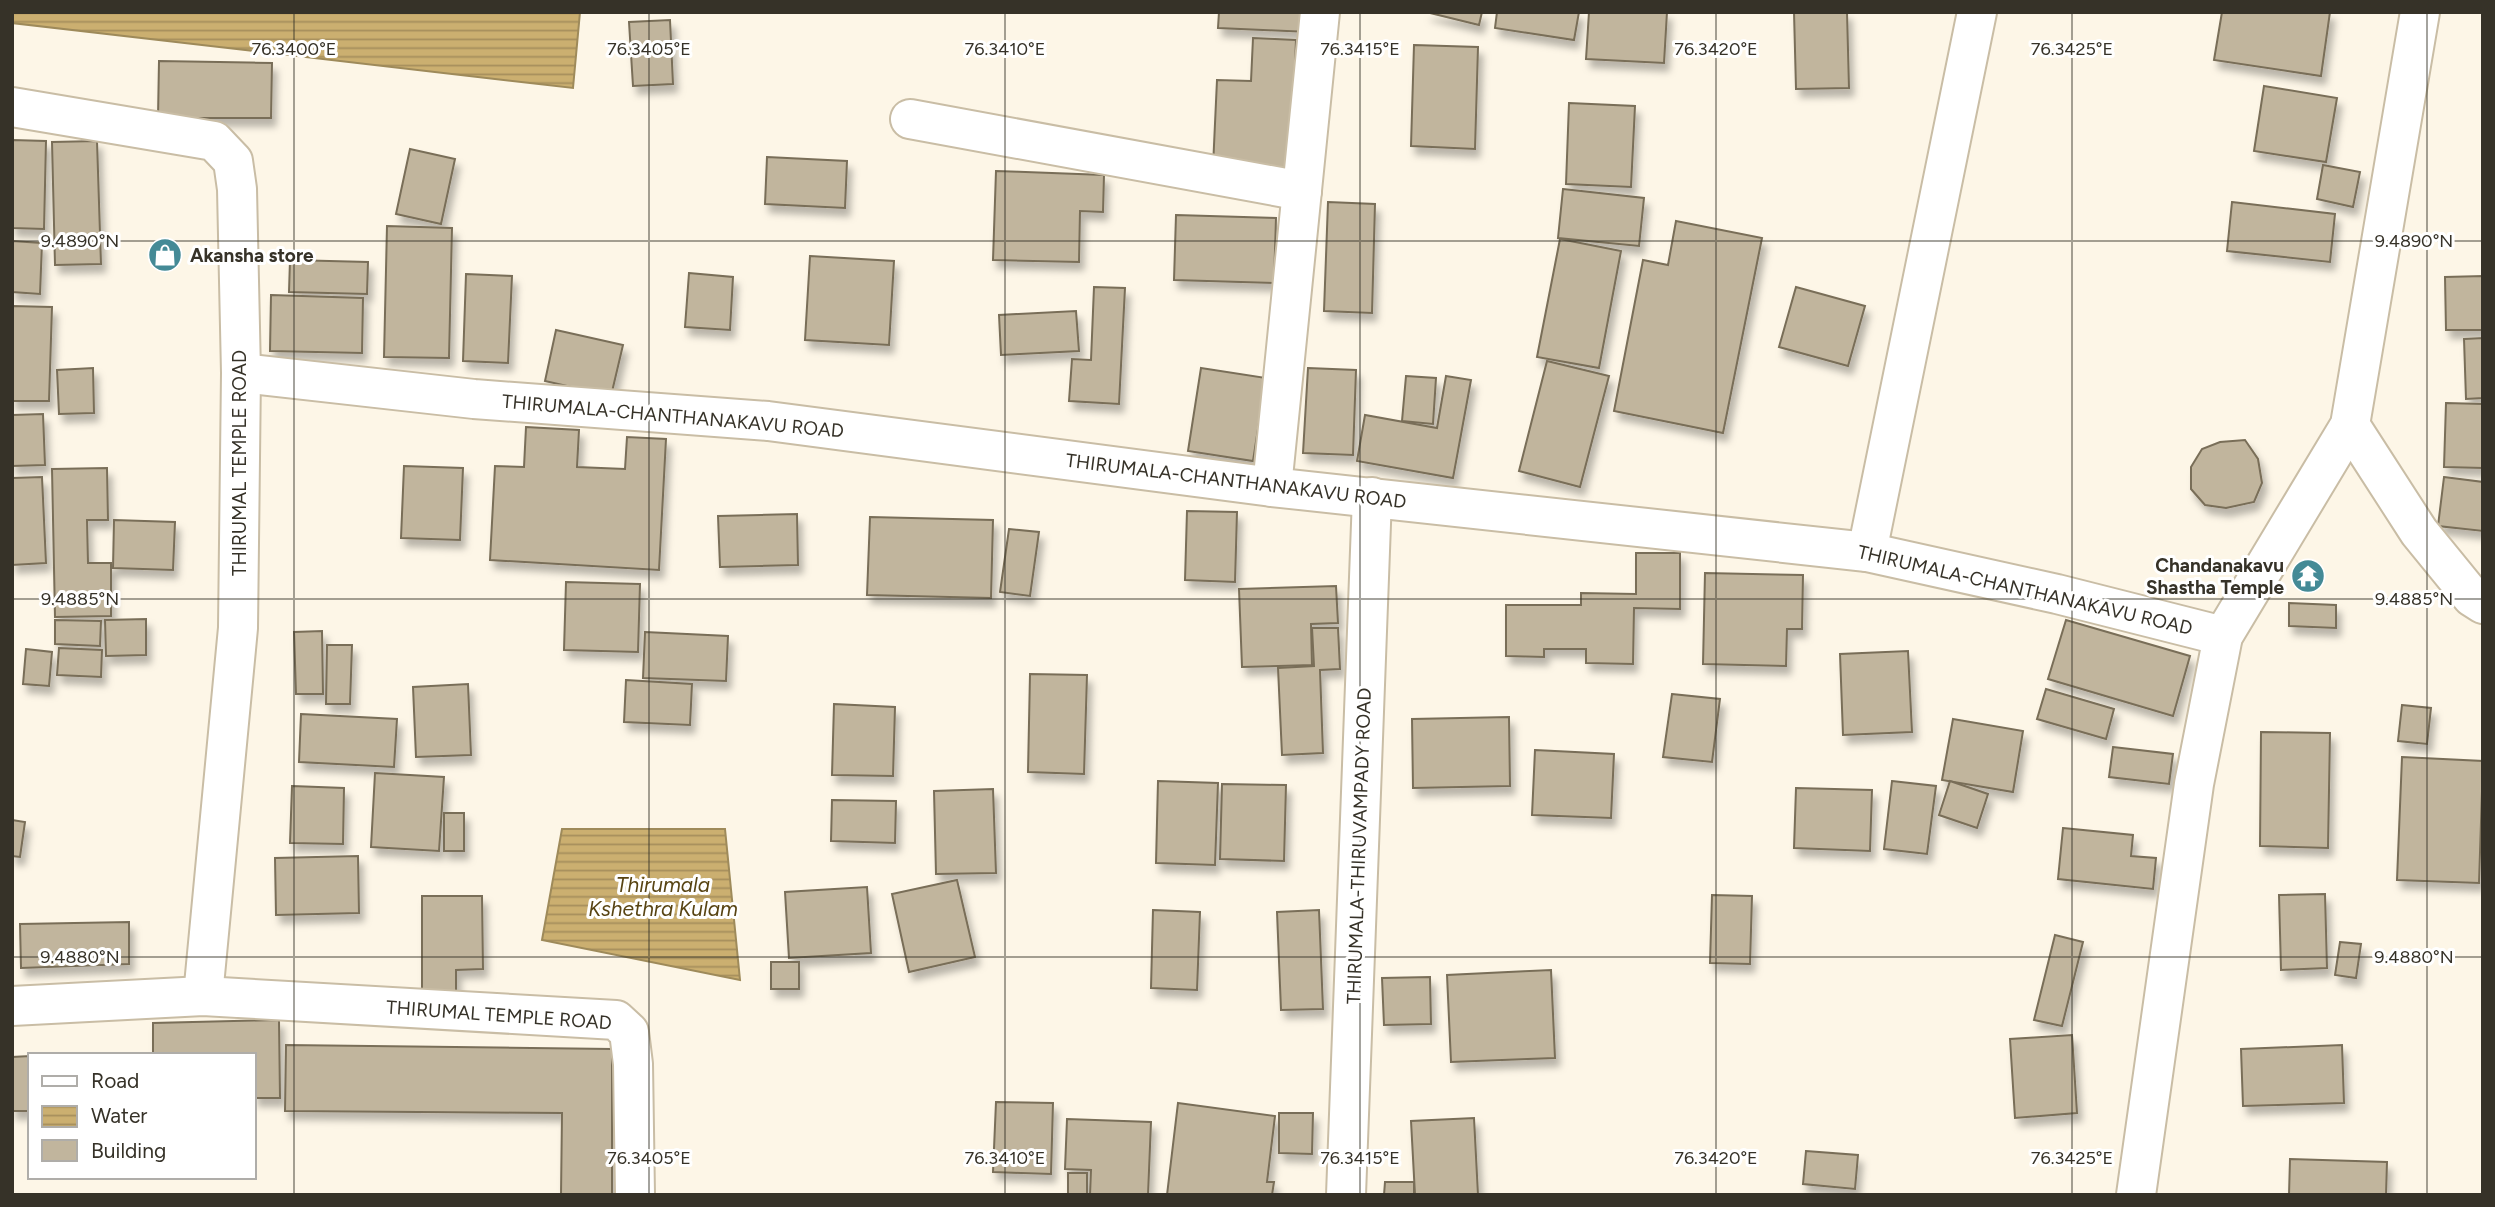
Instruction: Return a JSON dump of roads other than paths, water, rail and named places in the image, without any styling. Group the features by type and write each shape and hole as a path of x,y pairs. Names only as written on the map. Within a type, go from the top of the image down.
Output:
{"street":[{"path":"1272,487 1320,12"},
{"path":"1867,552 1977,12"},
{"path":"2136,1195 2194,784 2223,636 2350,425 2420,12"},
{"name":"THIRUMAL TEMPLE ROAD","path":"12,107 214,141 233,161 237,189 241,373 238,628 203,996"},
{"path":"910,119 1302,191"},
{"name":"THIRUMALA-CHANTHANAKAVU ROAD","path":"241,373 474,398 768,421 1272,487 1867,552 2057,594 2223,636"},
{"path":"2350,425 2419,533 2472,597 2483,604"},
{"name":"THIRUMALA-THIRUVAMPADY ROAD","path":"1346,1195 1373,497"},
{"name":"THIRUMAL TEMPLE ROAD","path":"12,1006 203,996 616,1020 629,1032 634,1064 635,1195"}],"water":[{"path":"12,12 580,12 573,88 12,23"},
{"name":"Thirumala Kshethra Kulam","path":"562,829 725,829 740,980 542,940"}],"place":[{"name":"Akansha store","path":"165,255"},
{"name":"Chandanakavu Shastha Temple","path":"2308,576"}]}
